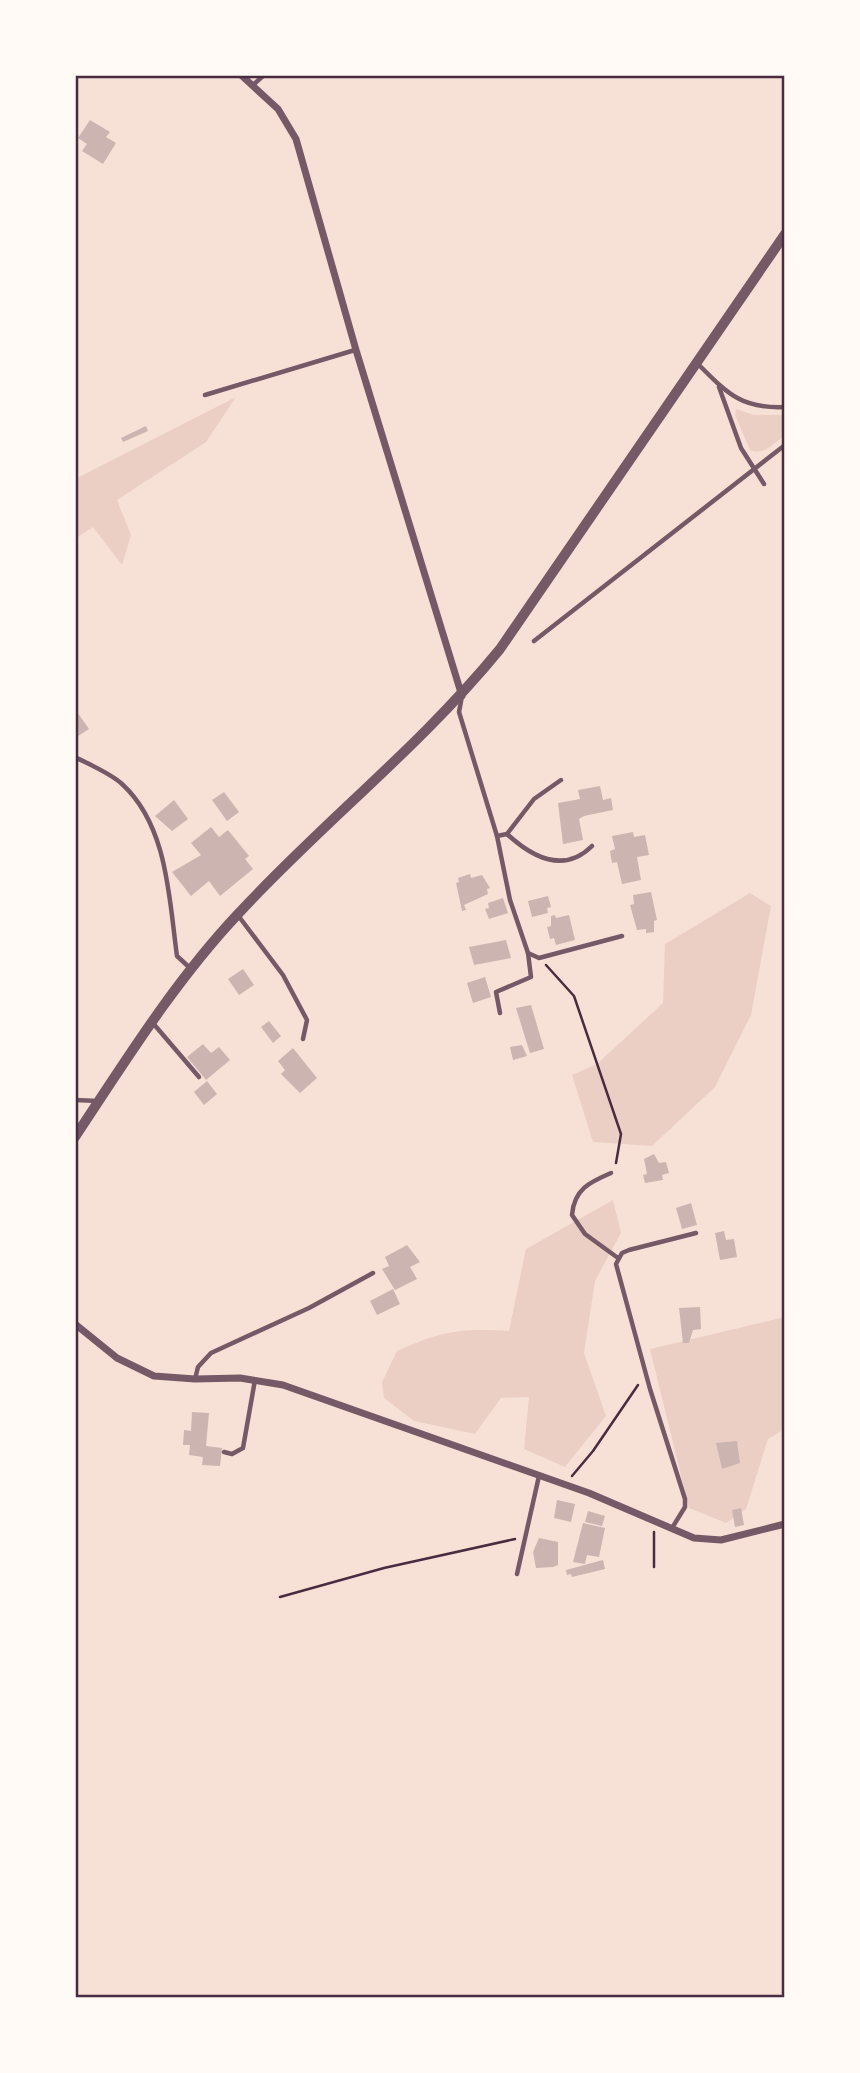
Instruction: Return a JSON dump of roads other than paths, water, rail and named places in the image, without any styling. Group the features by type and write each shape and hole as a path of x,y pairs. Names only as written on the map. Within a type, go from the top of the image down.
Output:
{"street":[{"path":"241,75 278,109 296,139 356,350 462,696"},
{"path":"75,1137 152,1022 191,969 237,914 462,696 500,649 785,233"},
{"path":"75,1324 117,1359 136,1370 154,1376 255,1379 314,1394 707,1541 785,1524"}],"lane":[{"path":"253,85 264,75"},
{"path":"205,394 356,350"},
{"path":"697,364 719,387 744,404 785,407"},
{"path":"719,387 741,449 764,484"},
{"path":"534,641 785,445"},
{"path":"462,696 459,712 497,836 510,900 528,953 531,977 496,992 500,1013"},
{"path":"75,757 122,783 149,817 165,875 177,956 191,969"},
{"path":"497,836 507,834 534,799 561,780"},
{"path":"507,834 532,853 560,862 581,857 592,846"},
{"path":"237,914 283,975 307,1020 303,1039"},
{"path":"528,953 539,958 622,936"},
{"path":"152,1022 199,1077"},
{"path":"75,1100 99,1101"},
{"path":"611,1172 585,1184 578,1193 572,1215 585,1234 618,1258"},
{"path":"618,1258 629,1250 696,1233"},
{"path":"618,1258 617,1274 685,1499 685,1507 672,1528"},
{"path":"195,1379 198,1367 211,1353 309,1308 373,1273"},
{"path":"224,1452 232,1454 243,1448 255,1379"},
{"path":"517,1574 539,1476"}]}
